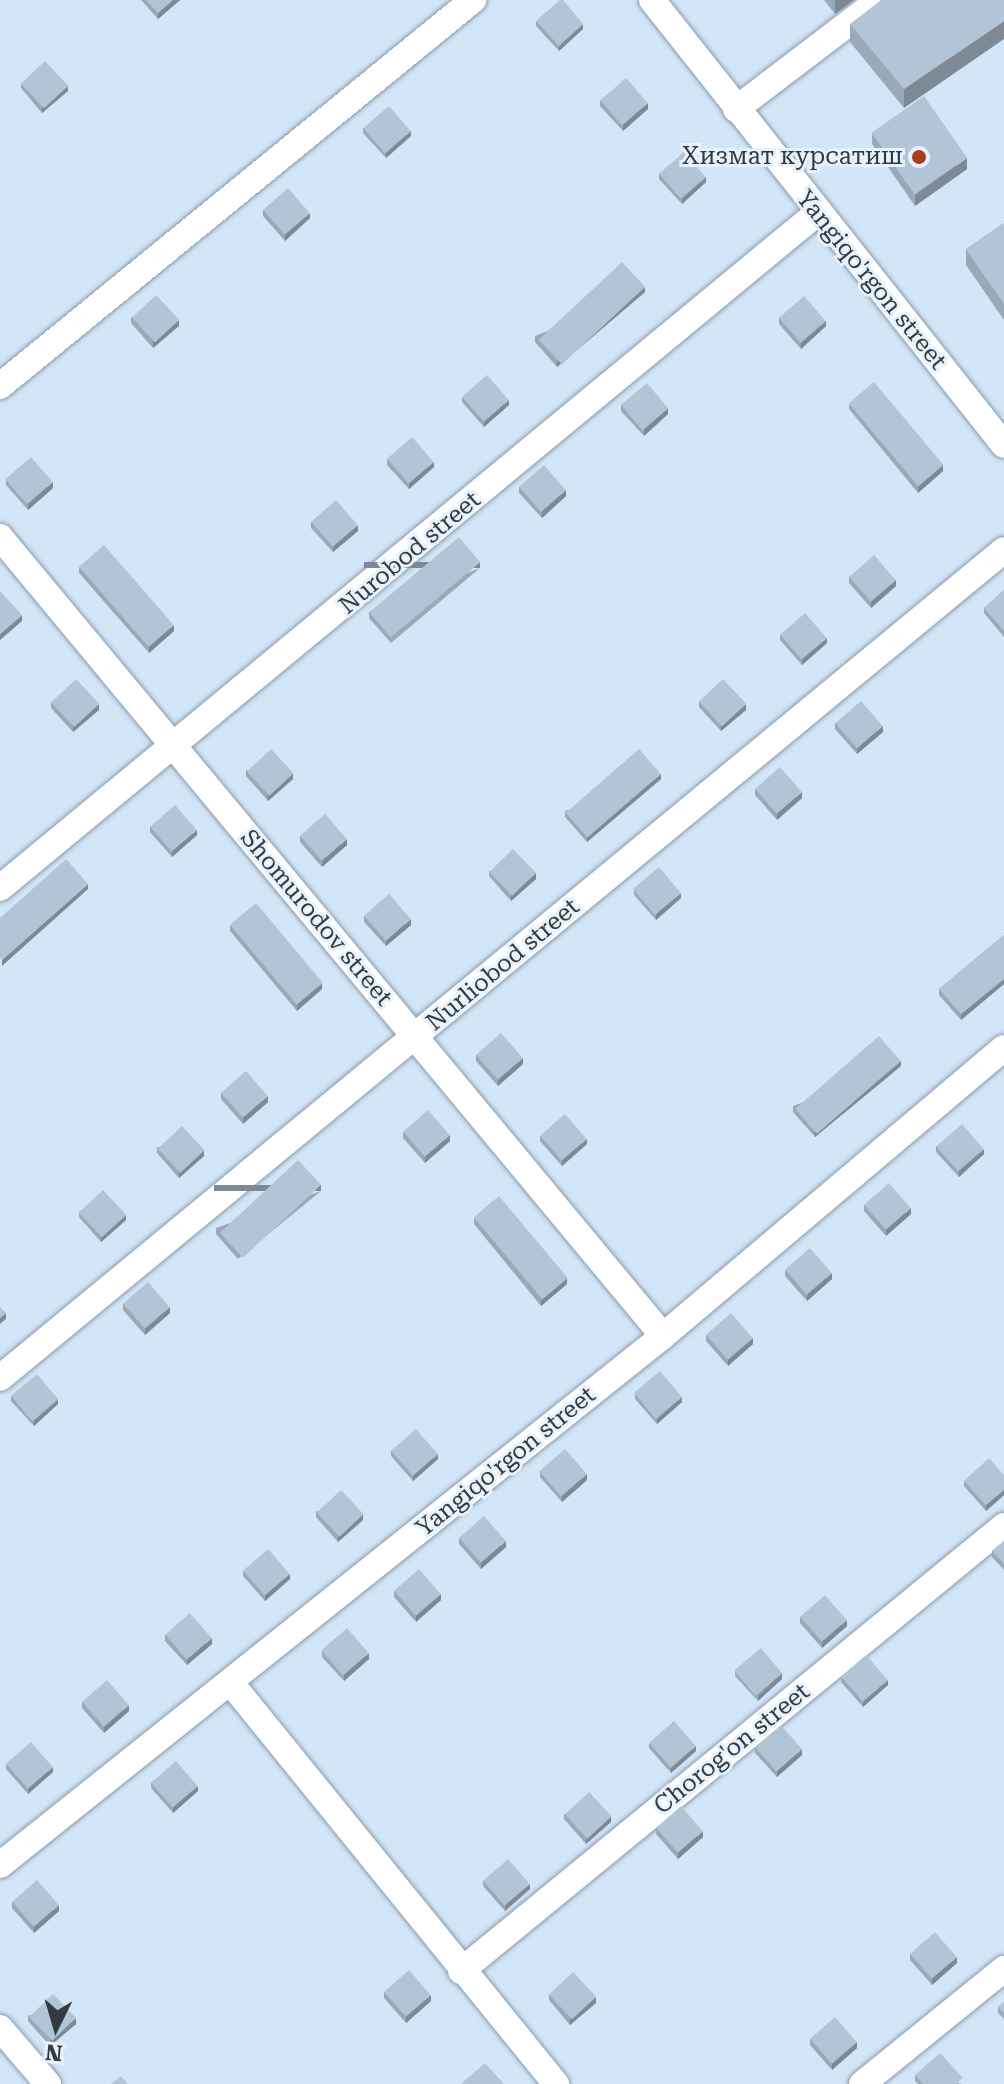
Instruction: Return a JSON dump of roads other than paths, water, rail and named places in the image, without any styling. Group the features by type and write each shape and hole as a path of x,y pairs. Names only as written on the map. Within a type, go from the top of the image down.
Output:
{"street":[{"path":"0,386 473,0"},
{"name":"Yangiqo'rgon street","path":"652,0 817,213 1004,445"},
{"path":"736,109 879,0"},
{"name":"Nurobod street","path":"0,888 174,749 817,213"},
{"name":"Shomurodov street","path":"0,537 663,1336"},
{"name":"Nurliobod street","path":"0,1378 1004,550"},
{"name":"Yangiqo'rgon street","path":"0,1865 663,1336 1004,1048"},
{"name":"Chorog'on street","path":"461,1971 1004,1526"},
{"path":"230,1682 461,1971 556,2084"},
{"path":"862,2084 1004,1969"},
{"path":"0,2028 48,2084"}],"place":[{"name":"Хизмат курсатиш","path":"919,157"}]}
